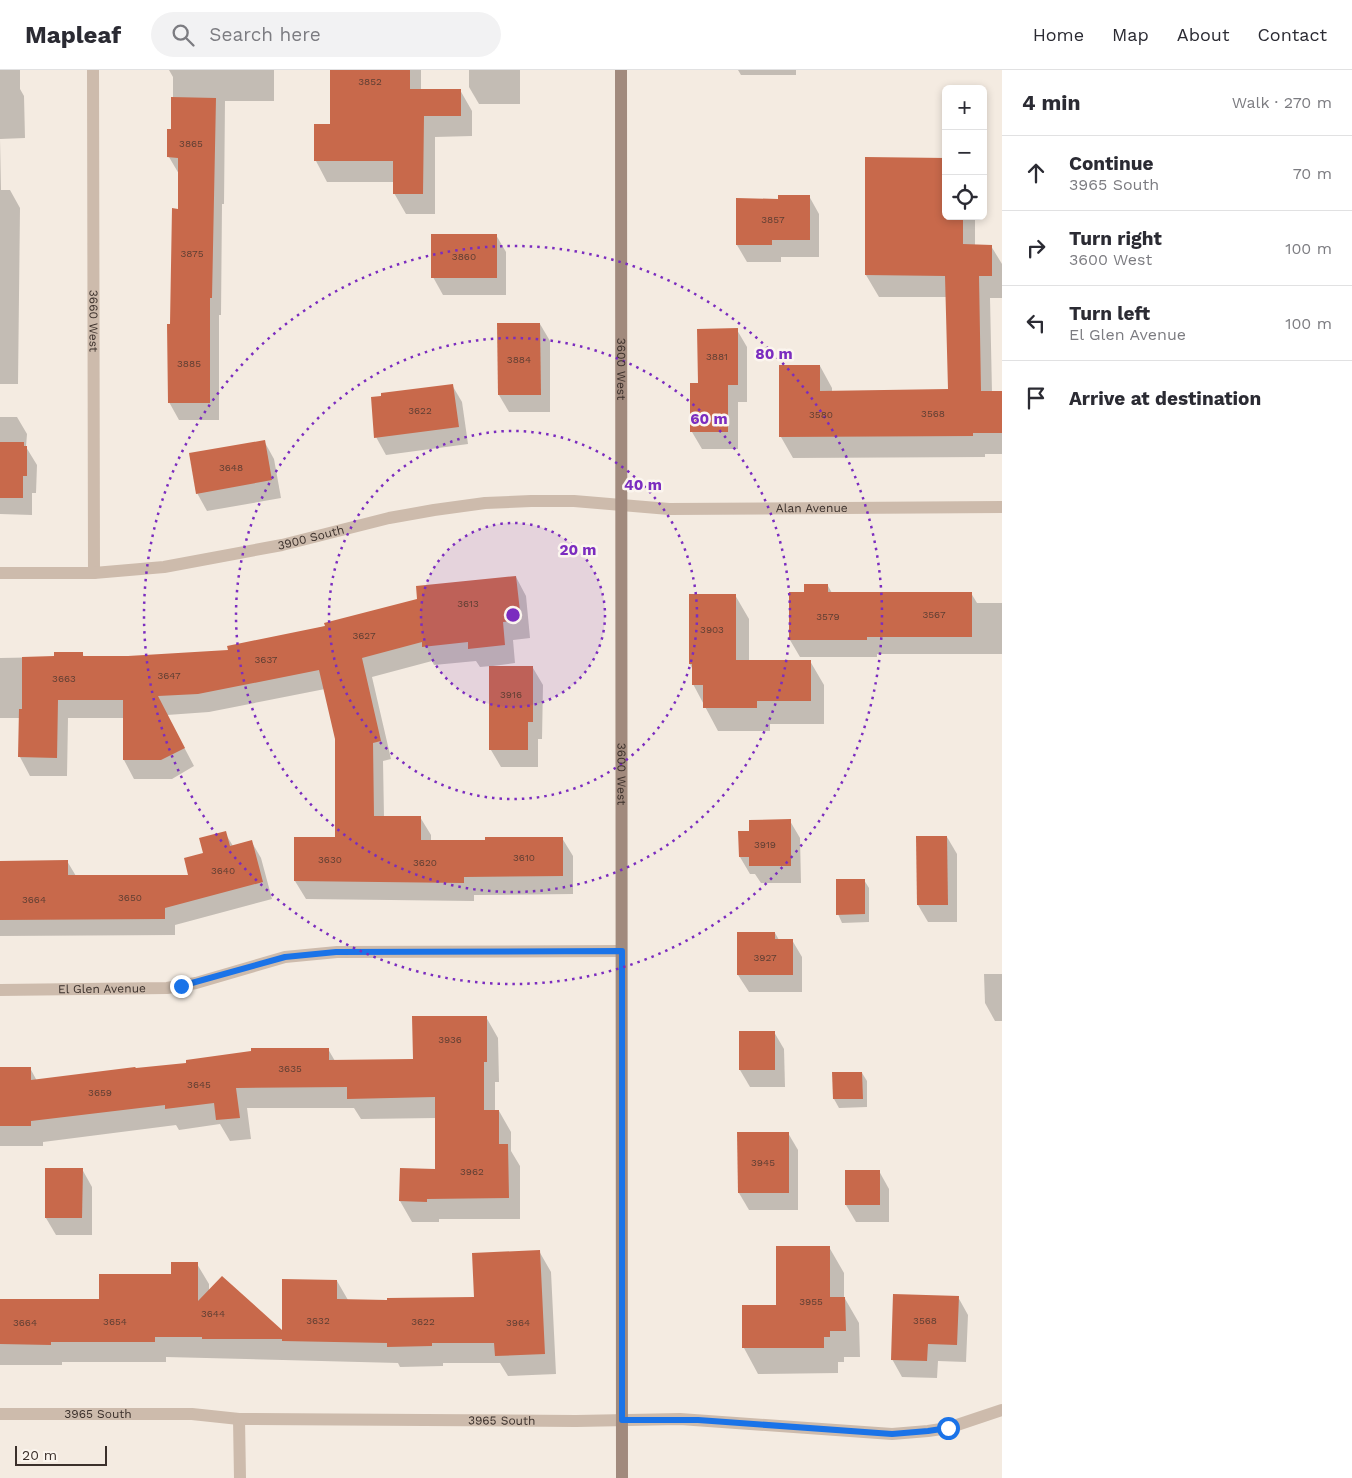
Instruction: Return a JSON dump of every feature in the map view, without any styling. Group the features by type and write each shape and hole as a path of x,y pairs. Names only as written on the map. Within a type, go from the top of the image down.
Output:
{"street":[{"name":"3660 West","path":"93,70 94,572"},
{"name":"3600 West","path":"621,70 622,1478"},
{"name":"3900 South","path":"0,572 94,572 164,568 282,545 389,518 443,508 486,503 532,501 621,504"},
{"name":"Alan Avenue","path":"621,504 669,508 1002,507"},
{"name":"El Glen Avenue","path":"0,990 167,988 196,983 266,961 302,954 336,952 622,951"},
{"name":"3965 South","path":"0,1414 192,1414 239,1420 698,1420 892,1434 948,1428 1002,1410"},
{"path":"239,1420 240,1478"}],"building":[{"path":"330,70 410,70 410,89 461,89 461,116 424,116 423,194 393,194 393,161 314,161 314,124 330,124"},
{"path":"171,97 216,98 212,298 210,298 210,403 168,403 167,324 170,324 172,208 178,209 178,158 167,157 167,129 171,129"},
{"path":"865,157 942,158 942,220 963,220 963,244 992,245 992,276 979,276 981,391 1002,391 1002,433 973,433 973,436 779,437 779,365 820,365 820,391 948,389 945,276 865,275"},
{"path":"778,195 810,195 810,240 772,240 772,245 736,245 736,198 778,199"},
{"path":"431,234 497,234 497,278 431,278"},
{"path":"497,323 540,323 541,395 498,395"},
{"path":"738,328 738,385 728,385 728,432 690,432 690,383 698,383 697,329"},
{"path":"453,384 459,427 374,438 371,397 381,396 381,393"},
{"path":"265,440 272,480 196,494 189,453"},
{"path":"0,442 24,442 24,446 27,446 27,476 23,476 23,498 0,498"},
{"path":"516,576 521,620 503,622 505,645 468,649 468,642 422,647 422,642 362,658 381,741 373,743 374,816 421,816 421,840 485,840 485,837 563,837 563,876 464,877 464,883 294,881 294,837 335,837 335,739 319,670 198,694 158,696 185,748 161,760 123,760 123,700 58,700 57,758 18,757 19,709 22,709 22,657 54,656 54,652 83,652 83,656 128,656 228,650 227,646 325,626 324,623 417,599 416,586"},
{"path":"804,584 828,584 828,592 972,592 972,637 867,637 867,640 789,640 789,592 804,592"},
{"path":"689,594 736,594 736,660 811,660 811,701 757,701 757,708 703,708 703,685 692,685 692,664 689,664"},
{"path":"489,666 533,666 533,722 528,722 528,750 489,750"},
{"path":"791,819 791,866 749,866 749,857 739,857 738,831 749,831 749,820"},
{"path":"226,831 230,846 252,840 263,882 165,908 165,919 0,920 0,861 68,860 68,875 188,875 184,858 203,853 199,838"},
{"path":"916,836 947,836 948,905 917,905"},
{"path":"836,879 865,879 865,914 836,915"},
{"path":"737,932 775,932 775,939 793,939 793,975 737,975"},
{"path":"412,1016 487,1016 487,1062 484,1062 484,1110 499,1110 499,1144 508,1144 509,1198 427,1199 427,1202 399,1201 400,1168 435,1169 435,1097 347,1099 347,1087 236,1088 240,1118 216,1120 214,1103 165,1109 165,1105 31,1121 31,1126 0,1126 0,1067 31,1067 31,1080 135,1067 186,1063 186,1060 251,1051 251,1048 329,1048 329,1060 413,1059"},
{"path":"739,1031 775,1031 775,1070 739,1070"},
{"path":"832,1072 862,1072 863,1099 833,1099"},
{"path":"737,1132 789,1132 789,1193 738,1193"},
{"path":"45,1168 83,1168 82,1218 45,1218"},
{"path":"845,1170 880,1170 880,1205 845,1205"},
{"path":"776,1246 830,1246 830,1297 845,1297 846,1331 830,1331 830,1337 824,1337 824,1348 742,1348 742,1305 776,1305"},
{"path":"540,1250 545,1354 495,1356 494,1343 432,1343 432,1346 387,1347 387,1343 282,1341 282,1339 202,1339 202,1337 155,1337 155,1342 51,1342 51,1345 0,1344 0,1299 99,1299 99,1274 171,1274 171,1262 198,1262 198,1301 222,1276 282,1330 282,1279 337,1280 337,1299 387,1300 387,1298 474,1297 472,1253"},
{"path":"893,1294 959,1296 957,1345 928,1344 927,1361 891,1360"}],"route":[{"path":"181,986 266,961 302,954 336,952 622,951 622,1420 698,1420 892,1434 948,1428"}]}
